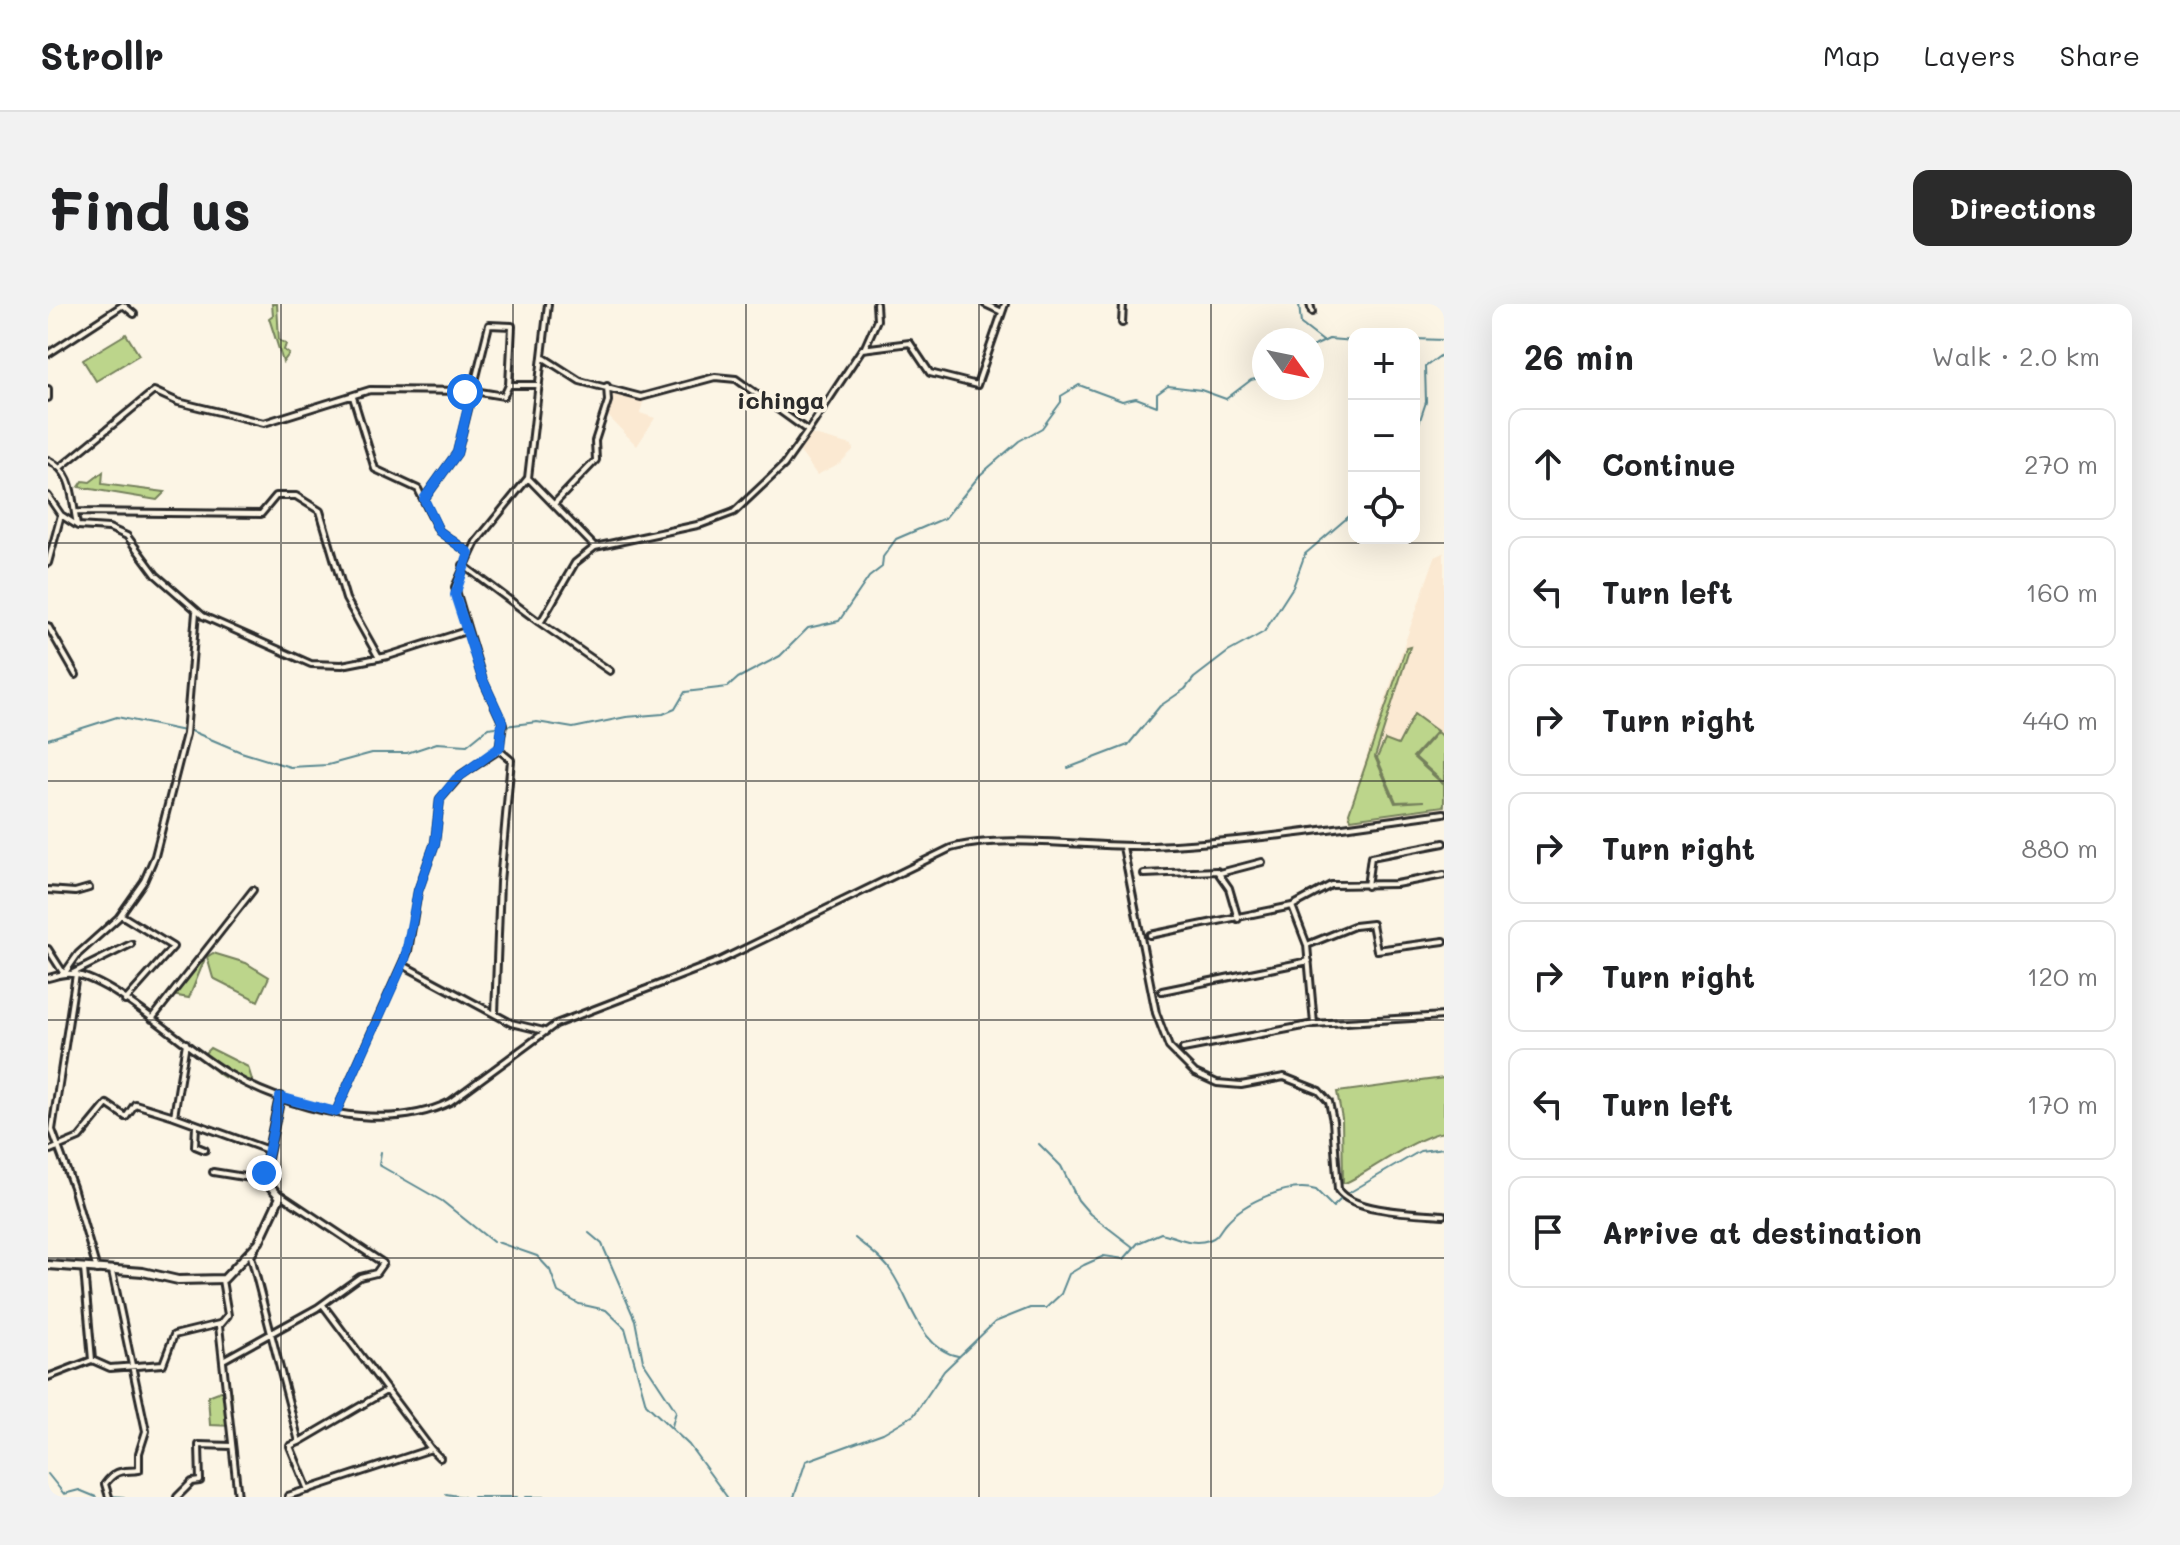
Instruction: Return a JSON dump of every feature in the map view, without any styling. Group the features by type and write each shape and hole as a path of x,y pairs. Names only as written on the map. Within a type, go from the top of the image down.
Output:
{"street":[{"path":"336,1112 403,965 412,938 423,874 435,843 440,799 456,779 499,750 503,726 466,631 455,590 469,553 528,478 548,304"},
{"path":"545,626 546,617 575,563 595,547 702,524 734,512 776,473 808,431 856,354 865,347 877,320 876,304"},
{"path":"985,304 1002,312"},
{"path":"865,347 910,343 930,373 976,386 1005,304"},
{"path":"1122,323 1123,304"},
{"path":"1310,304 1312,312"},
{"path":"48,354 123,305 134,314"},
{"path":"61,467 154,391 178,402 264,423 376,390 472,391 504,396 509,385 512,326 489,325 472,391 457,453 424,499"},
{"path":"544,358 580,381 641,397 715,377 736,379 808,431"},
{"path":"509,385 539,385"},
{"path":"555,503 596,460 595,441 608,401 607,386"},
{"path":"48,389 48,398"},
{"path":"353,397 375,469 416,488 439,531 469,553"},
{"path":"48,460 61,467 71,488 78,526"},
{"path":"528,478 595,547"},
{"path":"48,496 61,515 78,526 109,528 124,534 156,575 196,612 311,664 342,665 379,658 466,631"},
{"path":"76,512 257,515 264,514 276,496 296,496 322,516 346,599 379,658"},
{"path":"48,563 61,515"},
{"path":"463,565 610,671"},
{"path":"64,974 78,954 120,914 152,862 185,740 196,612"},
{"path":"539,622 546,617"},
{"path":"48,626 76,675"},
{"path":"495,1014 500,882 511,760 499,750"},
{"path":"74,974 125,1001 229,1075 280,1097 336,1112 388,1118 434,1110 490,1074 556,1024 719,961 951,848 978,843 1123,847 1214,842 1444,813"},
{"path":"1367,886 1371,857 1444,843"},
{"path":"1123,847 1156,1013 1172,1052 1195,1073 1217,1083 1241,1085 1284,1077 1315,1088 1331,1110 1338,1190 1346,1200 1444,1215"},
{"path":"1144,874 1209,870 1220,873 1262,862"},
{"path":"1220,873 1229,888 1238,919"},
{"path":"1150,935 1292,906 1331,885 1367,886 1444,875"},
{"path":"48,890 75,892 89,888"},
{"path":"152,1019 253,890"},
{"path":"1292,906 1307,945 1314,1024"},
{"path":"120,914 173,947 125,1001"},
{"path":"1307,945 1354,926 1372,924 1377,950 1444,941"},
{"path":"48,978 74,974 131,944"},
{"path":"48,949 64,974"},
{"path":"1162,991 1309,961"},
{"path":"403,965 517,1026 544,1031"},
{"path":"74,974 52,1130 97,1270"},
{"path":"1183,1049 1314,1024 1444,1016"},
{"path":"174,1116 186,1043"},
{"path":"263,1180 280,1097"},
{"path":"48,1151 57,1146 64,1147 79,1138 107,1104 126,1117 135,1104 270,1151"},
{"path":"196,1126 195,1146 205,1150"},
{"path":"213,1172 263,1180 383,1263 376,1273 353,1282 323,1305 223,1360"},
{"path":"279,1193 263,1241 251,1256 299,1442"},
{"path":"48,1265 149,1272 178,1280 222,1280 236,1269 267,1227"},
{"path":"84,1269 92,1360"},
{"path":"109,1497 105,1484 114,1473 124,1469 139,1470 139,1453 145,1439 112,1271"},
{"path":"48,1377 92,1360 110,1368 133,1368 165,1362 174,1335 219,1324 228,1315 222,1280"},
{"path":"323,1305 440,1458"},
{"path":"219,1324 238,1497"},
{"path":"308,1490 290,1446 386,1391"},
{"path":"177,1497 192,1482 200,1481 199,1445 232,1446"},
{"path":"288,1496 431,1449"}],"shaded area":[{"path":"612,389 644,399 640,413 655,418 637,446 606,414"},
{"path":"810,434 852,445 853,450 840,463 817,475 798,449"},
{"path":"1444,553 1444,808 1350,821 1347,815 1398,662 1435,557"}],"green space":[{"path":"272,304 277,304 279,340 286,344 284,350 289,354 283,362 269,318 273,315"},
{"path":"126,334 139,355 96,381 83,360"},
{"path":"103,472 102,484 165,492 157,500 79,487 83,481 90,482"},
{"path":"1410,647 1375,757 1395,803 1424,801 1396,802 1377,758 1385,740 1398,745 1414,714 1437,731 1413,757 1444,785 1444,806 1351,819 1349,813 1406,648"},
{"path":"1437,732 1444,738 1444,783 1415,757"},
{"path":"213,953 246,963 269,977 258,1001 213,978 207,957"},
{"path":"200,961 204,961 189,998 172,995"},
{"path":"210,1048 248,1067 252,1080 228,1079 218,1073 202,1056"},
{"path":"1444,1078 1444,1132 1401,1150 1343,1183 1342,1118 1337,1092"},
{"path":"221,1391 231,1392 233,1426 210,1425 208,1396"}],"waterway":[{"path":"1299,304 1301,324 1306,328"},
{"path":"1420,339 1444,340"},
{"path":"1324,341 1348,341"},
{"path":"1420,420 1426,402 1425,367 1444,353"},
{"path":"189,730 241,752 290,767 328,765 372,753 407,753 437,743 467,745 488,728 537,722 573,728 626,717 663,714 675,709 685,692 728,687 738,678 780,656 808,628 839,621 869,577 882,567 883,557 896,539 945,518 980,475 1019,441 1042,428 1061,402 1061,396 1079,385 1122,401 1136,398 1157,406 1157,394 1168,386 1201,390 1226,399 1252,380"},
{"path":"1068,768 1128,745 1160,706 1228,652 1264,632 1293,587 1305,554 1348,517"},
{"path":"48,739 117,717 184,731"},
{"path":"1039,1144 1061,1166 1078,1200 1090,1214 1133,1247"},
{"path":"1347,1194 1420,1151 1444,1148"},
{"path":"381,1152 379,1165 442,1201 493,1242"},
{"path":"794,1497 806,1461 883,1433 914,1415 944,1371 995,1322 1030,1308 1046,1308 1061,1294 1069,1274 1084,1265 1104,1256 1124,1259 1138,1243 1161,1233 1190,1241 1209,1240 1244,1208 1280,1191 1316,1190 1333,1207 1340,1200"},
{"path":"589,1233 602,1244 635,1320 643,1361 676,1411 672,1426"},
{"path":"855,1238 888,1267 933,1343 958,1356"},
{"path":"497,1242 537,1256 550,1270 558,1292 579,1304 606,1310 625,1328 646,1404 689,1445 727,1497"},
{"path":"48,1474 64,1494 79,1490 96,1497"},
{"path":"446,1494 464,1497"},
{"path":"109,1496 124,1497"},
{"path":"473,1497 517,1497"},
{"path":"526,1497 550,1497"}],"district":[{"name":"ichinga","path":"781,401"}],"route":[{"path":"264,1173 280,1097 336,1112 412,938 418,891 435,843 440,799 456,779 496,754 500,747 504,728 502,721 482,678 455,595 458,577 469,553 442,535 430,518 424,499 457,453 472,391 465,392"}]}
